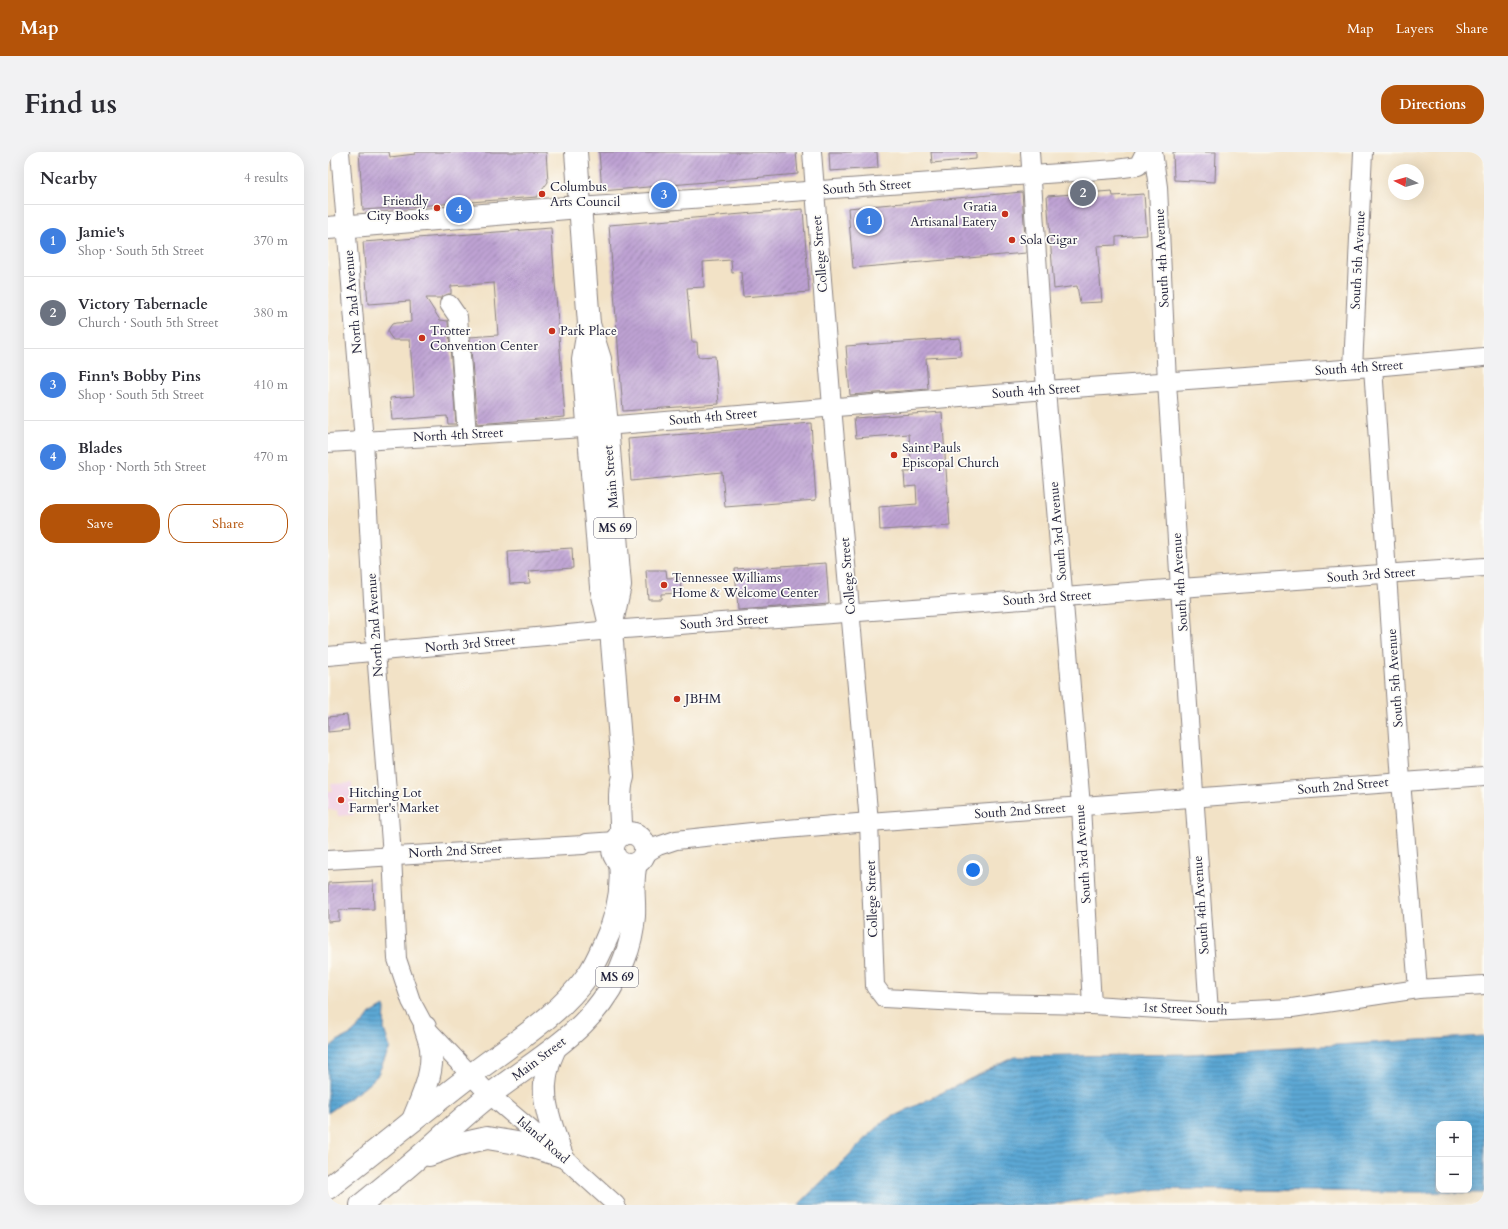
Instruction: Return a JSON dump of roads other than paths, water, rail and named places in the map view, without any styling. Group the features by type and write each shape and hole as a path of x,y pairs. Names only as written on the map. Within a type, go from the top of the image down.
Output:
{"main road":[{"name":"Main Street","path":"328,1188 554,1011 576,991 590,973 608,934 618,906 621,884 629,849 633,817 628,785 623,777 611,630 620,585 597,426 600,359 589,324 576,152"},
{"path":"337,228 580,207"},
{"name":"Main Street","path":"361,1205 490,1095 556,1048 580,1028 596,1011 611,989 625,959 633,930 634,874 629,849"},
{"path":"411,1123 429,1079 431,1049 425,1027"},
{"path":"556,1048 546,1070 545,1102 549,1120 562,1156"},
{"path":"413,1162 456,1145 487,1138 523,1144 562,1156"}],"street":[{"name":"North 2nd Avenue","path":"340,152 337,228 364,440 376,652 392,855 397,958 411,1002 425,1027 471,1075"},
{"name":"College Street","path":"812,152 832,407 869,822 875,986 884,998"},
{"name":"South 3rd Avenue","path":"1030,152 1046,390 1080,806 1092,1005"},
{"name":"South 5th Street","path":"580,207 1116,169 1138,166 1145,152"},
{"name":"South 4th Avenue","path":"1153,152 1158,187 1180,588 1209,1012"},
{"name":"South 5th Avenue","path":"1353,368 1363,152"},
{"path":"449,304 458,317 467,435"},
{"name":"South 4th Street","path":"597,426 1046,390 1373,367 1484,357"},
{"name":"South 5th Avenue","path":"1373,367 1401,781 1418,990"},
{"name":"North 4th Street","path":"328,443 597,426"},
{"name":"South 3rd Street","path":"611,630 1484,567"},
{"name":"North 3rd Street","path":"328,656 611,630"},
{"name":"South 2nd Street","path":"629,849 658,846 676,840 869,822 1401,781 1484,776"},
{"name":"North 2nd Street","path":"328,860 392,855 583,845 587,843 629,849"},
{"name":"1st Street South","path":"884,998 1092,1005 1209,1012 1292,1008 1418,990 1484,986"},
{"name":"Island Road","path":"471,1075 490,1095 562,1156 616,1205"}],"water":[{"path":"384,1006 384,1029 390,1048 377,1076 365,1087 328,1113 328,1049 337,1041 351,1034 370,1014"},
{"path":"1484,1036 1484,1193 1472,1193 1472,1121 1436,1121 1436,1192 1158,1189 1049,1205 798,1205 884,1121 1015,1057 1190,1054"}],"place":[{"name":"Victory Tabernacle","path":"1083,193"},
{"name":"Columbus Arts Council","path":"542,194"},
{"name":"Finn's Bobby Pins","path":"664,195"},
{"name":"Friendly City Books","path":"437,208"},
{"name":"Blades","path":"459,210"},
{"name":"Gratia Artisanal Eatery","path":"1005,214"},
{"name":"Jamie's","path":"869,221"},
{"name":"Sola Cigar","path":"1012,240"},
{"name":"Park Place","path":"552,331"},
{"name":"Trotter Convention Center","path":"422,338"},
{"name":"Saint Pauls Episcopal Church","path":"894,455"},
{"name":"Tennessee Williams Home & Welcome Center","path":"664,585"},
{"name":"JBHM","path":"677,699"},
{"name":"Hitching Lot Farmer's Market","path":"341,800"}]}
